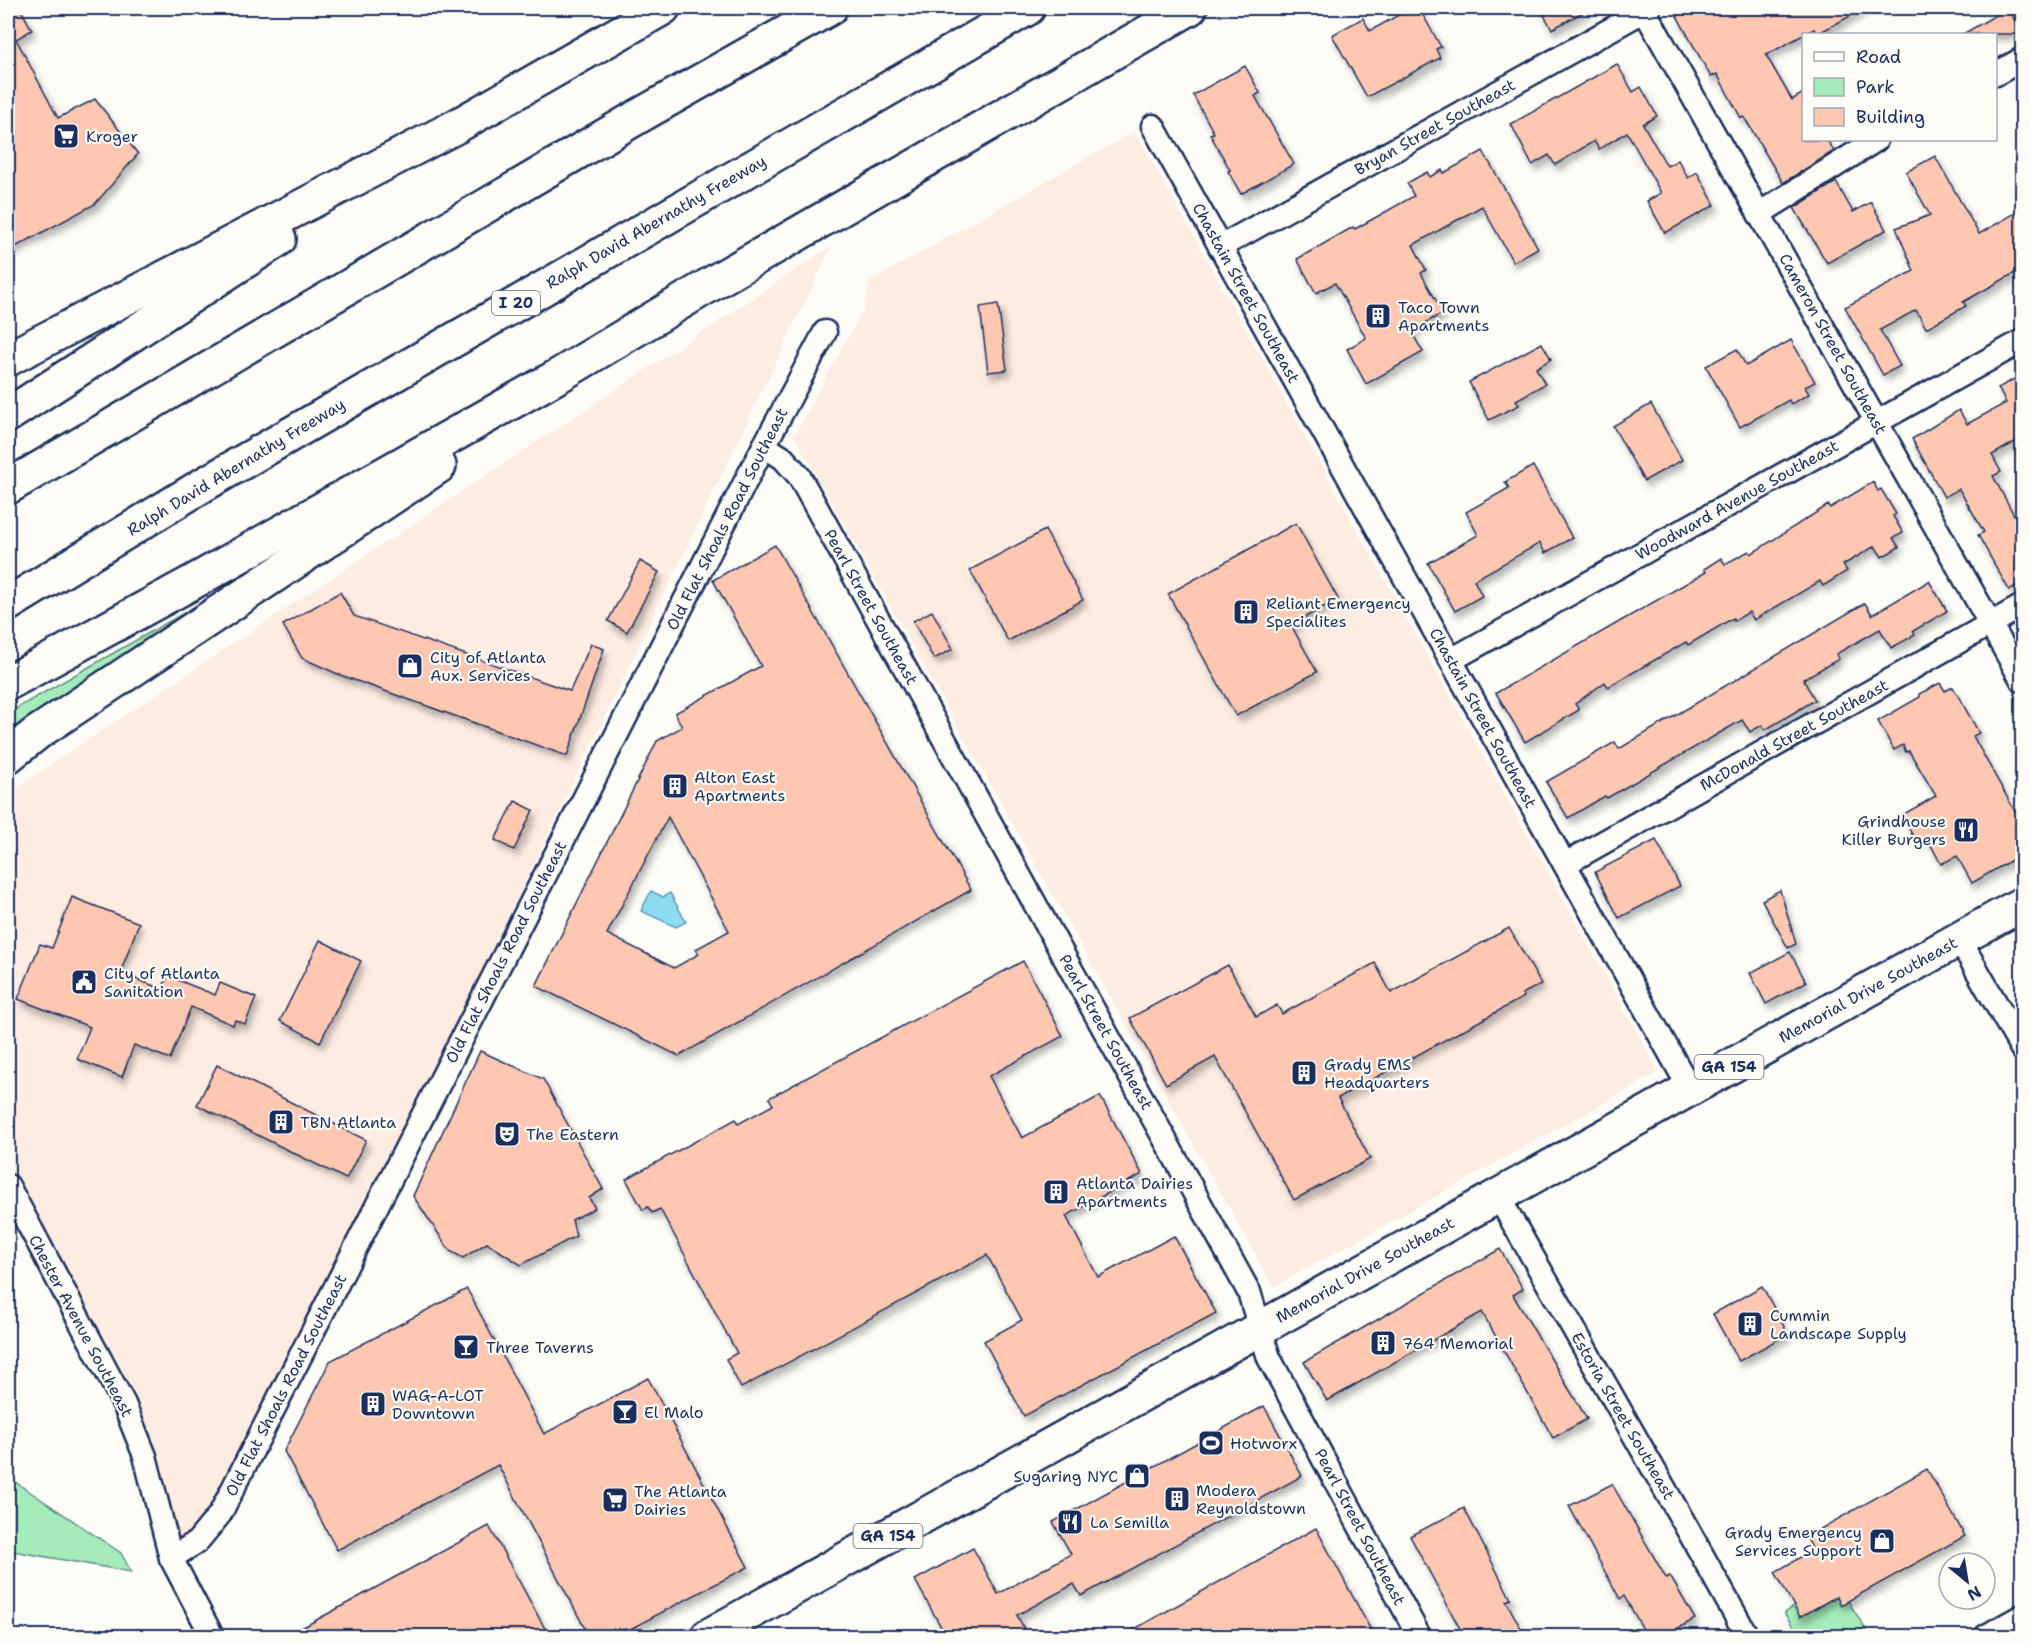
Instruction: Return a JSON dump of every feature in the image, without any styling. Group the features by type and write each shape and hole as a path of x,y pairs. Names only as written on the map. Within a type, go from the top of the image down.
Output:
{"main road":[{"path":"8,359 454,127 663,8"},
{"path":"8,487 639,116 830,8"},
{"name":"Ralph David Abernathy Freeway","path":"8,604 213,479 1028,8"},
{"path":"8,682 193,582 558,376 721,278 1190,8"},
{"path":"8,415 454,127"},
{"path":"8,756 37,733 459,452 558,376"},
{"name":"Memorial Drive Southeast","path":"708,1636 2022,903"}],"street":[{"name":"Cameron Street Southeast","path":"1645,8 2022,680"},
{"name":"Bryan Street Southeast","path":"1220,247 1645,8"},
{"path":"1997,73 2022,59"},
{"name":"Chastain Street Southeast","path":"1153,126 1690,1089"},
{"path":"1759,214 1874,141"},
{"name":"Old Flat Shoals Road Southeast","path":"171,1558 197,1542 220,1514 764,446 825,332"},
{"name":"Woodward Avenue Southeast","path":"1451,660 2022,341"},
{"name":"Pearl Street Southeast","path":"764,446 783,458 799,476 1249,1292 1269,1358 1419,1636"},
{"name":"McDonald Street Southeast","path":"1565,864 2022,606"},
{"path":"1959,939 2022,1049"},
{"name":"Chester Avenue Southeast","path":"8,1186 124,1404 145,1456 171,1558 212,1636"},
{"name":"Estoria Street Southeast","path":"1497,1196 1747,1636"},
{"path":"1719,1586 1728,1636"},
{"path":"1986,1636 2022,1616"}],"shaded area":[{"path":"1135,131 1659,1072 1274,1287 794,436 864,308 870,281"},
{"path":"832,246 220,1514 171,1558 145,1456 8,1186 8,793"}],"green space":[{"path":"226,589 142,647 8,731 8,713"},
{"path":"8,1477 121,1553 131,1572 8,1550"},
{"path":"1837,1596 1841,1604 1848,1601 1870,1636 1794,1636 1794,1628 1784,1613 1794,1606 1800,1617"}],"water":[{"path":"651,891 663,897 670,893 686,922 676,927 641,911"}],"building":[{"name":"Kroger","path":"8,8 20,8 32,30 16,39 58,118 95,99 138,154 95,204 8,251"},
{"path":"1411,8 1419,8 1441,47 1436,49 1440,58 1367,97 1332,35 1363,18 1370,31"},
{"path":"1540,8 1591,8 1552,29"},
{"path":"1692,8 1865,8 1819,33 1814,29 1802,33 1802,36 1766,55 1792,100 1802,94 1802,141 1828,141 1834,151 1783,183 1744,117 1741,118 1717,74 1711,77 1677,16"},
{"path":"2008,8 2022,34 1997,33 1965,33"},
{"path":"1617,64 1633,92 1641,87 1657,116 1643,124 1667,166 1678,160 1688,178 1697,172 1715,205 1665,233 1647,201 1661,193 1627,132 1599,149 1594,141 1555,165 1549,155 1532,165 1511,124"},
{"path":"1245,66 1260,93 1255,96 1294,164 1241,194 1210,134 1214,133 1193,95"},
{"path":"1483,151 1538,248 1513,262 1482,206 1413,245 1426,270 1421,273 1443,313 1411,331 1423,352 1366,384 1347,349 1366,338 1335,283 1316,293 1297,259 1414,196 1407,183 1427,172 1430,177 1442,170 1444,173"},
{"path":"1935,156 1979,234 2022,209 2022,269 1963,302 1966,306 1926,328 1916,310 1880,330 1900,366 1883,375 1845,307 1914,271 1896,228 1930,215 1906,172"},
{"path":"1836,182 1853,212 1871,202 1886,230 1827,263 1794,208"},
{"path":"998,304 1007,370 988,372 980,307"},
{"path":"1791,340 1815,382 1805,387 1809,394 1791,404 1789,400 1740,427 1706,366 1737,349 1746,366"},
{"path":"1542,343 1551,359 1536,368 1545,384 1516,400 1519,405 1489,420 1469,382"},
{"path":"2016,378 2022,390 2022,438 1992,455 2001,472 1993,476 2014,515 2022,511 2022,583 2009,590 1978,535 1984,532 1959,489 1944,497 1912,439 1959,410 1967,424 2006,403 1998,388"},
{"path":"1651,404 1682,460 1644,481 1613,426"},
{"path":"1533,466 1572,538 1545,553 1540,543 1474,580 1482,596 1455,611 1428,563 1478,535 1466,512 1509,488 1505,482"},
{"path":"1873,482 1878,491 1881,489 1896,514 1893,516 1903,533 1893,538 1899,547 1882,557 1875,546 1843,565 1847,571 1823,586 1820,581 1754,620 1749,612 1734,621 1733,618 1688,645 1686,642 1608,687 1605,682 1575,704 1579,710 1525,742 1496,693 1706,572 1704,569 1721,558 1725,564 1749,551 1751,554 1828,505 1830,508"},
{"name":"Reliant Emergency Specialites","path":"1296,523 1338,599 1291,625 1317,672 1236,716 1168,594"},
{"path":"1045,530 1083,600 1008,641 970,570"},
{"name":"Alton East Apartments","path":"775,545 971,890 679,1056 536,986 657,741 682,727 675,713 761,666 713,580","holes":["668,817 729,931 696,949 699,954 674,968 607,934"]},
{"path":"640,561 659,572 627,632 608,621"},
{"path":"1929,581 1947,611 1913,631 1915,635 1891,648 1880,629 1836,654 1839,659 1803,679 1815,700 1765,730 1762,725 1750,732 1742,720 1568,818 1546,782 1615,742 1619,749 1865,603 1872,615"},
{"name":"City of Atlanta Aux. Services","path":"340,592 354,616 570,691 591,644 604,649 567,756 340,675 302,658 283,625"},
{"path":"932,611 953,649 934,659 913,621"},
{"path":"1940,683 1945,691 1953,687 1979,733 1973,736 2022,824 2022,854 1972,883 1957,856 1941,864 1926,836 1916,842 1902,815 1936,796 1909,751 1906,752 1903,745 1894,750 1878,721"},
{"path":"515,801 533,810 514,850 495,840"},
{"path":"1656,840 1680,886 1619,918 1595,872"},
{"path":"1780,890 1796,944 1788,948 1762,900"},
{"name":"City of Atlanta Sanitation","path":"72,897 139,923 120,973 162,989 168,976 215,995 220,983 256,998 245,1024 235,1020 233,1025 191,1007 170,1059 134,1045 122,1077 77,1059 90,1027 18,999 40,944 52,948"},
{"name":"Grady EMS Headquarters","path":"1509,928 1541,984 1522,994 1524,997 1338,1098 1370,1159 1294,1200 1215,1057 1166,1084 1130,1018 1228,965 1256,1017 1277,1005 1282,1014 1375,963 1391,993"},
{"path":"320,940 361,961 320,1042 280,1021"},
{"path":"1790,952 1806,982 1766,1004 1750,973"},
{"name":"Atlanta Dairies Apartments","path":"1023,961 1063,1036 989,1076 1022,1138 1100,1096 1142,1174 1066,1216 1098,1277 1174,1236 1216,1313 1024,1416 984,1341 1022,1320 987,1255 741,1388 726,1359 737,1353 660,1209 652,1213 648,1207 643,1210 626,1179 736,1119 738,1124 773,1105 769,1098"},
{"name":"The Eastern","path":"480,1051 543,1079 603,1189 589,1198 595,1208 572,1220 576,1236 521,1265 487,1243 463,1258 450,1251 413,1196"},
{"name":"TBN Atlanta","path":"217,1065 366,1140 346,1179 197,1105"},
{"name":"764 Memorial","path":"1500,1249 1523,1289 1513,1295 1587,1419 1553,1438 1482,1312 1327,1401 1304,1362"},
{"name":"Cummin Landscape Supply","path":"1762,1286 1788,1334 1739,1361 1713,1314"},
{"name":"The Atlanta Dairies","path":"467,1289 544,1434 648,1378 748,1567 617,1636 589,1636 498,1465 337,1550 284,1451 330,1361"},
{"name":"Modera Reynoldstown","path":"1264,1406 1302,1476 1081,1596 1074,1584 1017,1615 1028,1636 946,1636 915,1580 973,1548 998,1594 1071,1554 1053,1522"},
{"name":"Grady Emergency Services Support","path":"1927,1469 1965,1536 1841,1605 1837,1596 1800,1617 1775,1572 1813,1550 1806,1537"},
{"path":"1612,1484 1666,1578 1670,1576 1695,1619 1664,1636 1647,1636 1624,1596 1620,1599 1569,1506"},
{"path":"1464,1508 1511,1599 1506,1601 1525,1636 1464,1636 1410,1536"},
{"path":"489,1526 549,1636 287,1636"},
{"name":"Modera Reynoldstown","path":"1316,1528 1374,1636 1122,1636"}],"place":[{"name":"Kroger","path":"66,136"},
{"name":"Taco Town Apartments","path":"1378,316"},
{"name":"Reliant Emergency Specialites","path":"1246,612"},
{"name":"City of Atlanta Aux. Services","path":"410,666"},
{"name":"Alton East Apartments","path":"675,786"},
{"name":"Grindhouse Killer Burgers","path":"1966,830"},
{"name":"City of Atlanta Sanitation","path":"84,982"},
{"name":"Grady EMS Headquarters","path":"1304,1073"},
{"name":"TBN Atlanta","path":"281,1122"},
{"name":"The Eastern","path":"507,1134"},
{"name":"Atlanta Dairies Apartments","path":"1056,1192"},
{"name":"Cummin Landscape Supply","path":"1750,1324"},
{"name":"764 Memorial","path":"1383,1343"},
{"name":"Three Taverns","path":"466,1347"},
{"name":"WAG-A-LOT Downtown","path":"373,1404"},
{"name":"El Malo","path":"625,1412"},
{"name":"Hotworx","path":"1211,1443"},
{"name":"Sugaring NYC","path":"1137,1476"},
{"name":"Modera Reynoldstown","path":"1177,1499"},
{"name":"The Atlanta Dairies","path":"615,1500"},
{"name":"La Semilla","path":"1070,1522"},
{"name":"Grady Emergency Services Support","path":"1882,1541"}]}
